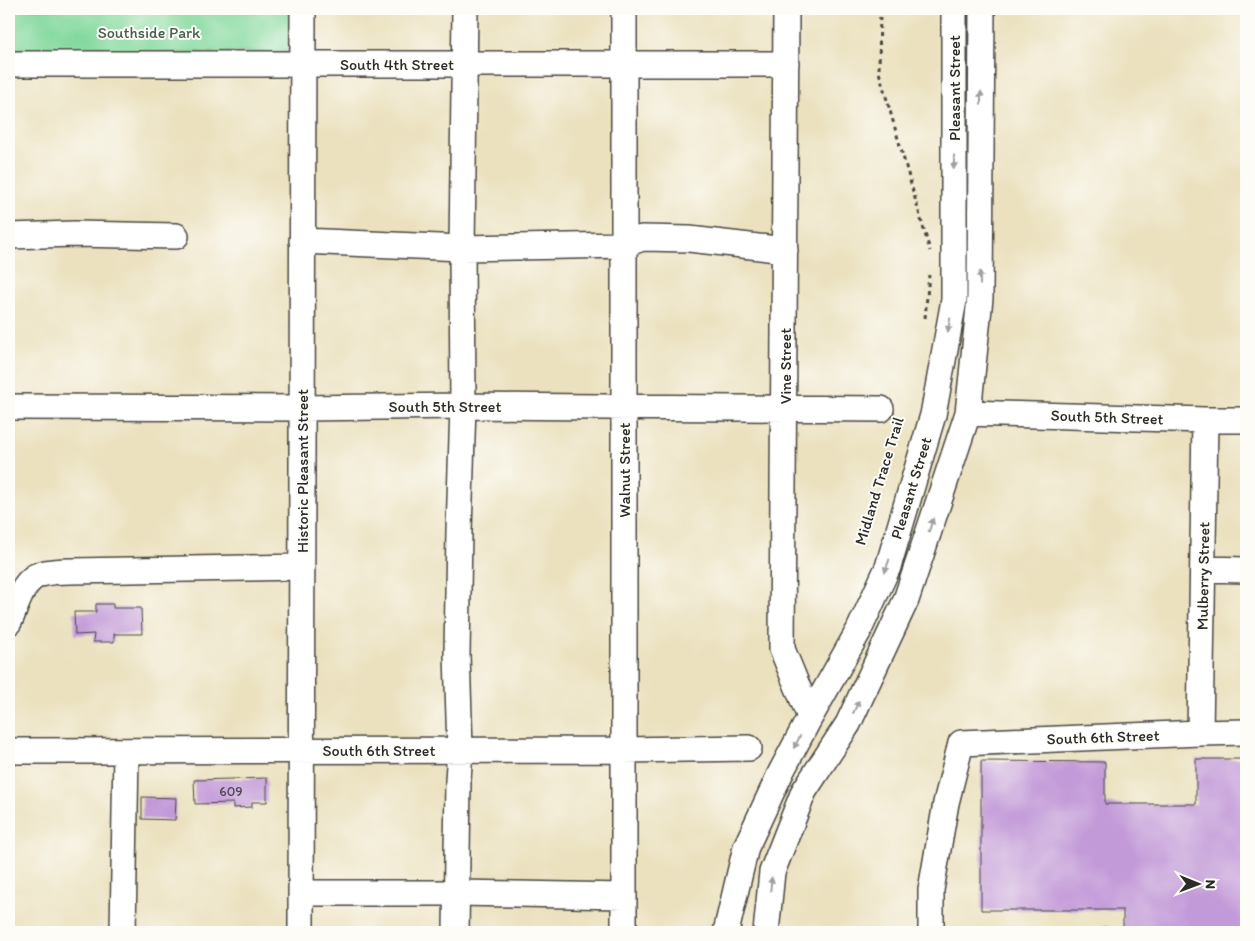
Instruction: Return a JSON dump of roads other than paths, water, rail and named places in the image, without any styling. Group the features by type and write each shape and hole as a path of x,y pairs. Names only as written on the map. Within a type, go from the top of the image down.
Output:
{"street":[{"name":"Historic Pleasant Street","path":"301,932 303,9"},
{"path":"456,932 460,750 457,654 463,406 462,248 465,9"},
{"name":"Walnut Street","path":"624,9 624,932"},
{"name":"Vine Street","path":"786,9 782,648 810,717"},
{"name":"Pleasant Street","path":"726,932 746,847 781,772 858,632 888,567 933,414 954,300 954,9"},
{"name":"Pleasant Street","path":"766,932 772,872 804,791 848,724 906,600 968,414 980,298 982,9"},
{"name":"South 4th Street","path":"9,64 786,64"},
{"path":"9,236 74,234 176,236"},
{"path":"302,241 462,248 624,246 642,238 689,239 785,250"},
{"name":"South 5th Street","path":"9,407 624,406 881,409"},
{"name":"South 5th Street","path":"968,414 1246,420"},
{"name":"Mulberry Street","path":"1200,733 1205,420"},
{"path":"9,622 27,583 41,574 82,571 302,568"},
{"path":"1203,569 1246,570"},
{"name":"South 6th Street","path":"932,932 931,890 946,803 960,743 1246,732"},
{"name":"South 6th Street","path":"9,751 749,748"},
{"path":"123,932 126,751"},
{"path":"301,893 624,896"}],"park label":[{"name":"Southside Park","path":"149,32"}]}
